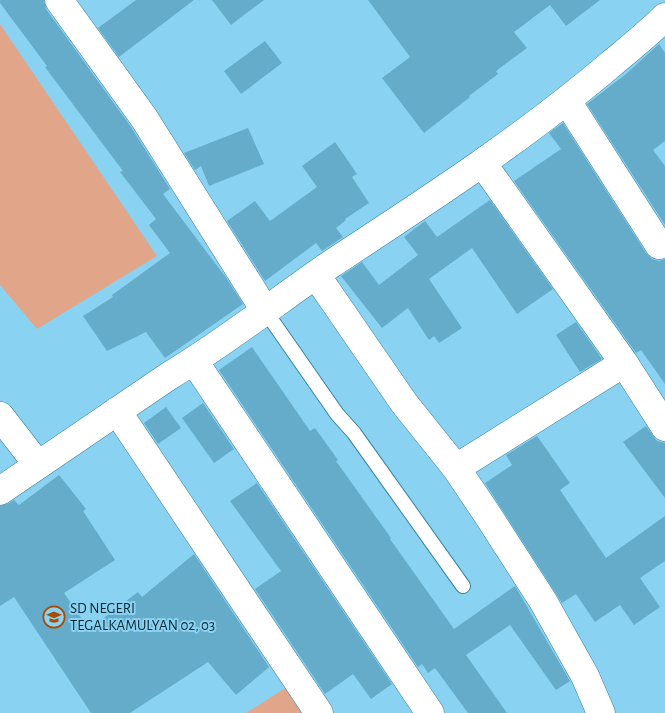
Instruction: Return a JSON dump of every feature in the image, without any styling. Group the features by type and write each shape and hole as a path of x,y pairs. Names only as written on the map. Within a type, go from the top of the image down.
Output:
{"street":[{"path":"59,0 144,118 266,312"},
{"path":"0,491 266,312 316,274 483,164 567,101 663,24"},
{"path":"567,101 659,245"},
{"path":"483,164 624,363 665,427"},
{"path":"316,274 404,403 456,468 543,601 585,676 601,713"},
{"path":"194,361 430,713"},
{"path":"456,468 624,363"},
{"path":"117,411 319,713"},
{"path":"0,416 38,465"}],"lane":[{"path":"266,312 337,414 354,433 463,586"}],"shaded area":[{"path":"0,24 157,256 37,329 0,285"},
{"path":"301,678 324,713 246,713"}],"building":[{"path":"0,0 44,0 46,9 131,127 170,189 163,194 227,279 243,304 165,358 146,332 107,351 83,316 113,297 112,295 170,253 149,225 156,219 120,172 123,171 45,67 47,66 0,3"},
{"path":"136,0 194,0 119,57 98,28"},
{"path":"212,0 264,0 231,25"},
{"path":"368,0 600,0 566,26 550,5 514,32 527,48 496,71 498,74 424,133 382,78 410,57"},
{"path":"265,41 282,63 241,94 224,71"},
{"path":"659,44 665,53 665,141 653,150 665,166 665,225 587,104 626,74"},
{"path":"563,123 646,253 652,259 659,261 665,259 665,384 641,350 636,353 514,181 561,149 549,133"},
{"path":"248,128 264,164 209,186 201,166 195,170 184,153"},
{"path":"335,142 357,174 352,177 369,203 345,219 336,228 343,237 322,251 316,243 265,281 227,221 255,201 270,221 317,187 302,166"},
{"path":"490,200 553,289 517,314 472,248 429,279 462,328 439,343 434,336 429,340 408,308 382,328 341,276 362,262 379,285 418,255 404,237 425,221 437,237"},
{"path":"576,322 602,359 580,372 556,335"},
{"path":"252,347 310,431 315,428 338,460 336,461 454,629 515,586 570,681 556,690 510,625 466,655 507,713 468,713 435,668 428,673 422,664 418,667 219,370"},
{"path":"203,403 234,449 214,463 182,418"},
{"path":"166,407 181,428 158,444 144,423"},
{"path":"646,426 657,441 665,443 665,498 623,442"},
{"path":"537,436 570,483 560,490 606,558 665,516 665,561 640,578 660,607 634,625 620,605 595,622 576,594 562,603 485,483 512,465 506,455"},
{"path":"59,475 86,509 83,511 115,560 64,593 89,629 138,592 142,597 194,554 269,667 236,695 208,662 130,713 91,713 14,597 0,606 0,506 14,500 19,505"},
{"path":"257,483 392,684 371,699 353,674 325,694 255,589 281,571 230,501"}],"place":[{"name":"SD NEGERI TEGALKAMULYAN 02, 03","path":"54,617"}]}
